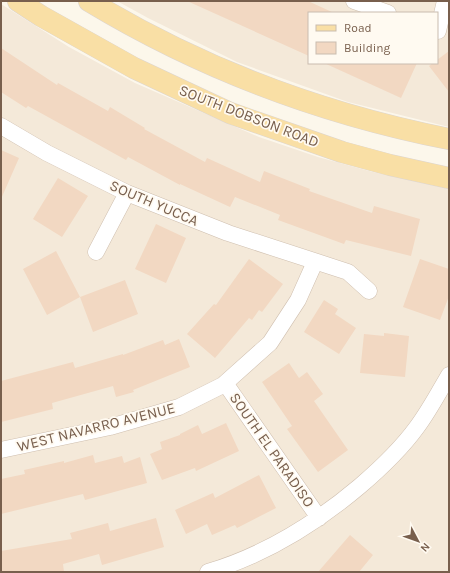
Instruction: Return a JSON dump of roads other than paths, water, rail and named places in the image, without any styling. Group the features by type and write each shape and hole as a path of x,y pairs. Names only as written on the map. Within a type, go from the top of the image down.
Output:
{"main road":[{"name":"SOUTH DOBSON ROAD","path":"18,1 134,68 230,113 342,152 390,165 449,178"},
{"path":"88,1 121,21 232,74 285,94 357,117 449,139"}],"street":[{"path":"354,1 385,12"},
{"path":"438,31 445,1"},
{"name":"SOUTH YUCCA","path":"1,126 47,154 127,193 228,233 348,272 369,291"},
{"path":"96,252 127,193"},
{"name":"WEST NAVARRO AVENUE","path":"1,450 110,427 179,407 225,383 270,343 298,300 315,262"},
{"path":"208,572 228,569 278,543 319,518 343,500 376,472 401,446 417,427 449,375"},
{"name":"SOUTH EL PARADISO","path":"225,383 319,518"}]}
